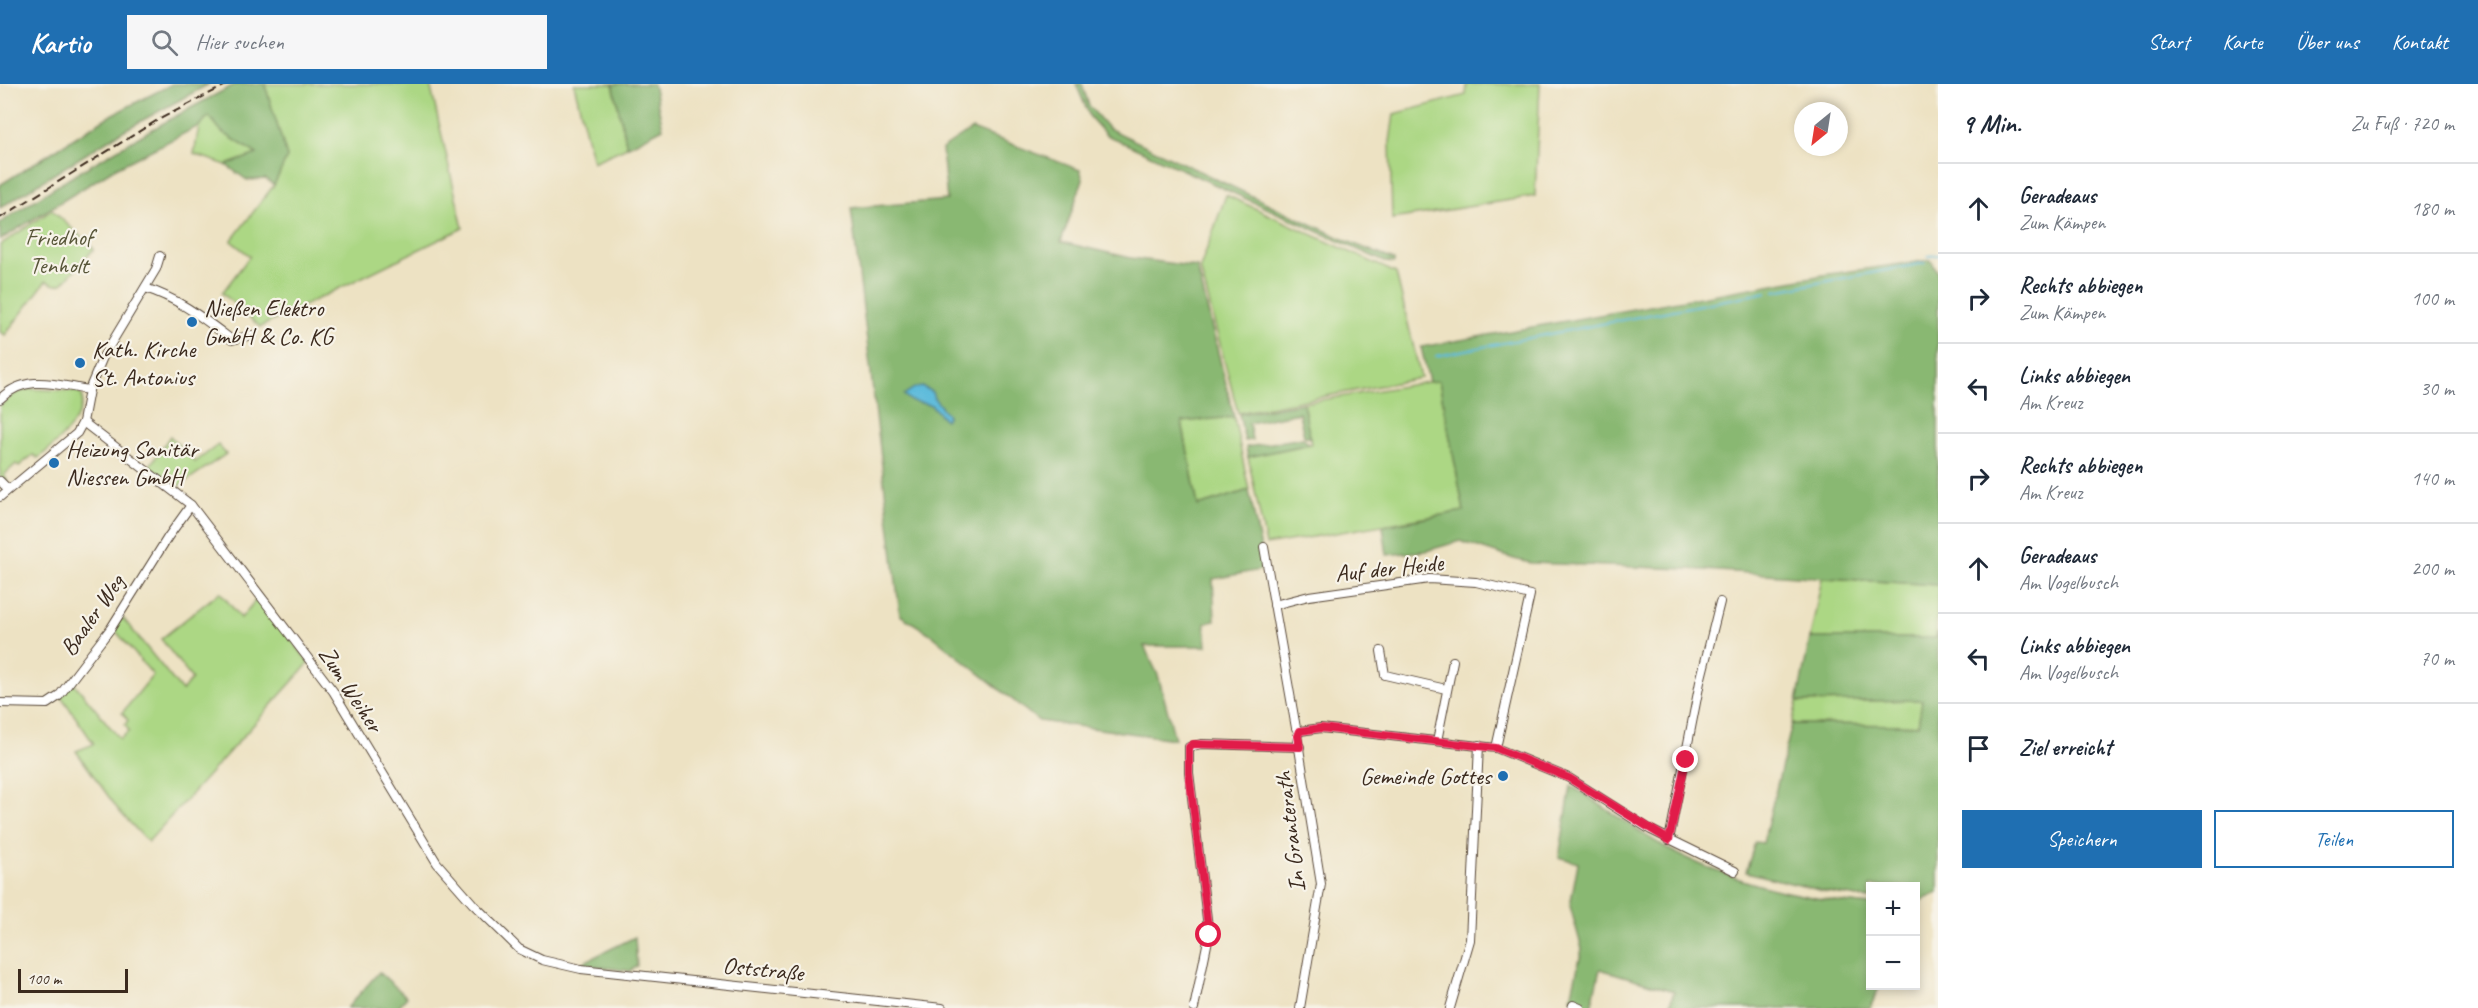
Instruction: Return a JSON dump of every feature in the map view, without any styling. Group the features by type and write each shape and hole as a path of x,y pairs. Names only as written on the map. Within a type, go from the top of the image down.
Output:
{"street":[{"path":"0,497 77,433 83,422 89,390 103,357 160,262 160,256"},
{"path":"145,288 172,299 196,313 232,340 252,335"},
{"path":"0,399 14,387 24,384 52,384 89,390"},
{"name":"Zum Weiher","path":"83,422 191,505 333,691 437,863 473,904 519,949 542,960 581,969"},
{"path":"0,481 8,489"},
{"name":"Baaler Weg","path":"0,703 47,704 59,696 111,628 173,529 191,505"},
{"name":"In Granterath","path":"1264,547 1296,728 1300,731 1298,736 1321,884 1300,1008"},
{"name":"Auf der Heide","path":"1274,605 1309,596 1429,579 1476,582 1530,595 1496,748"},
{"path":"1669,840 1700,682 1720,602"},
{"path":"1381,651 1386,675 1446,689"},
{"path":"1437,741 1453,661"},
{"path":"1300,731 1321,728 1496,748 1569,778 1669,840 1735,871"},
{"path":"1194,1008 1209,935 1189,773 1189,747 1201,744 1300,747"},
{"path":"1450,1008 1470,940 1479,746"},
{"name":"Oststraße","path":"581,969 942,1008"},
{"path":"1572,1008 1573,1005 1581,1008"}],"green space":[{"path":"172,84 209,84 121,132 0,208 0,185 106,118"},
{"path":"236,84 267,84 265,85 287,157 274,185 266,179 247,180 226,165 257,154 222,132 209,116 199,126 114,169 0,240 0,223 116,150"},
{"path":"430,84 463,228 260,327 222,293 250,256 231,241 274,185 287,157 265,85"},
{"path":"574,84 613,84 627,147 593,162"},
{"path":"613,84 653,84 663,128 627,147"},
{"path":"1076,84 1082,84 1089,106 1108,128 1347,241 1394,260 1394,263 1385,262 1106,135 1090,117"},
{"path":"1467,84 1540,84 1535,196 1392,219 1390,142 1394,114 1466,95"},
{"path":"209,116 222,132 257,154 226,165 194,154 199,126"},
{"path":"972,129 1080,170 1083,179 1061,242 1131,258 1197,267 1234,417 1182,422 1198,506 1249,490 1265,569 1213,579 1215,621 1205,623 1207,646 1144,646 1158,675 1175,739 1039,721 929,633 900,615 851,208 947,200 942,149"},
{"path":"1226,195 1396,273 1421,378 1238,413 1200,268"},
{"name":"Friedhof Tenholt","path":"52,210 94,249 62,284 55,285 46,281 5,335 0,332 0,245"},
{"path":"1931,260 1938,273 1938,585 1687,569 1531,563 1460,541 1426,551 1387,555 1383,526 1464,511 1439,381 1429,382 1421,347 1829,274"},
{"path":"1439,380 1464,511 1266,545 1248,457 1311,444 1303,403"},
{"path":"29,389 76,391 82,395 82,404 74,422 60,439 38,458 33,455 19,466 16,464 4,475 7,480 3,480 0,477 0,406 14,394"},
{"path":"1303,403 1310,438 1304,436 1299,413 1249,423 1252,440 1245,441 1239,414"},
{"path":"1234,417 1249,490 1198,506 1182,421"},
{"path":"170,436 195,462 218,445 226,454 177,487 149,467"},
{"path":"1303,438 1309,444 1248,457 1246,447"},
{"path":"1822,578 1938,585 1936,638 1810,638"},
{"path":"220,592 241,618 259,596 309,663 148,842 119,811 76,751 94,744 61,696 73,682 120,739 129,731 125,725 128,720 122,713 153,675 114,629 122,617 182,691 192,679 161,639"},
{"path":"1938,632 1938,893 1920,901 1920,882 1866,882 1866,898 1827,892 1746,872 1755,842 1763,843 1792,724 1918,725 1922,700 1797,702 1810,638 1936,638"},
{"path":"1923,700 1918,725 1792,724 1797,702"},
{"path":"1571,786 1659,844 1719,872 1794,893 1866,905 1866,990 1878,990 1870,1008 1669,1008 1674,991 1600,969 1591,1008 1576,1004 1571,997 1582,949 1570,906 1578,863 1559,857"},
{"path":"635,937 637,966 630,971 580,964"},
{"path":"379,972 407,997 397,1008 347,1008"}],"water":[{"path":"923,387 932,392 948,415 945,420 931,405 911,401 904,395 914,388"}],"waterway":[{"path":"1928,256 1938,255"},
{"path":"1775,291 1925,263"},
{"path":"1436,356 1767,292"}],"railway":[{"path":"0,218 156,121 228,84"}],"place":[{"name":"Nießen Elektro GmbH & Co. KG","path":"192,322"},
{"name":"Kath. Kirche St. Antonius","path":"80,363"},
{"name":"Heizung Sanitär Niessen GmbH","path":"54,463"},
{"name":"Gemeinde Gottes","path":"1503,776"}],"route":[{"path":"1209,935 1189,773 1188,753 1189,747 1193,744 1300,747 1298,736 1300,731 1321,728 1496,748 1569,778 1651,831 1669,840 1686,760"}]}
